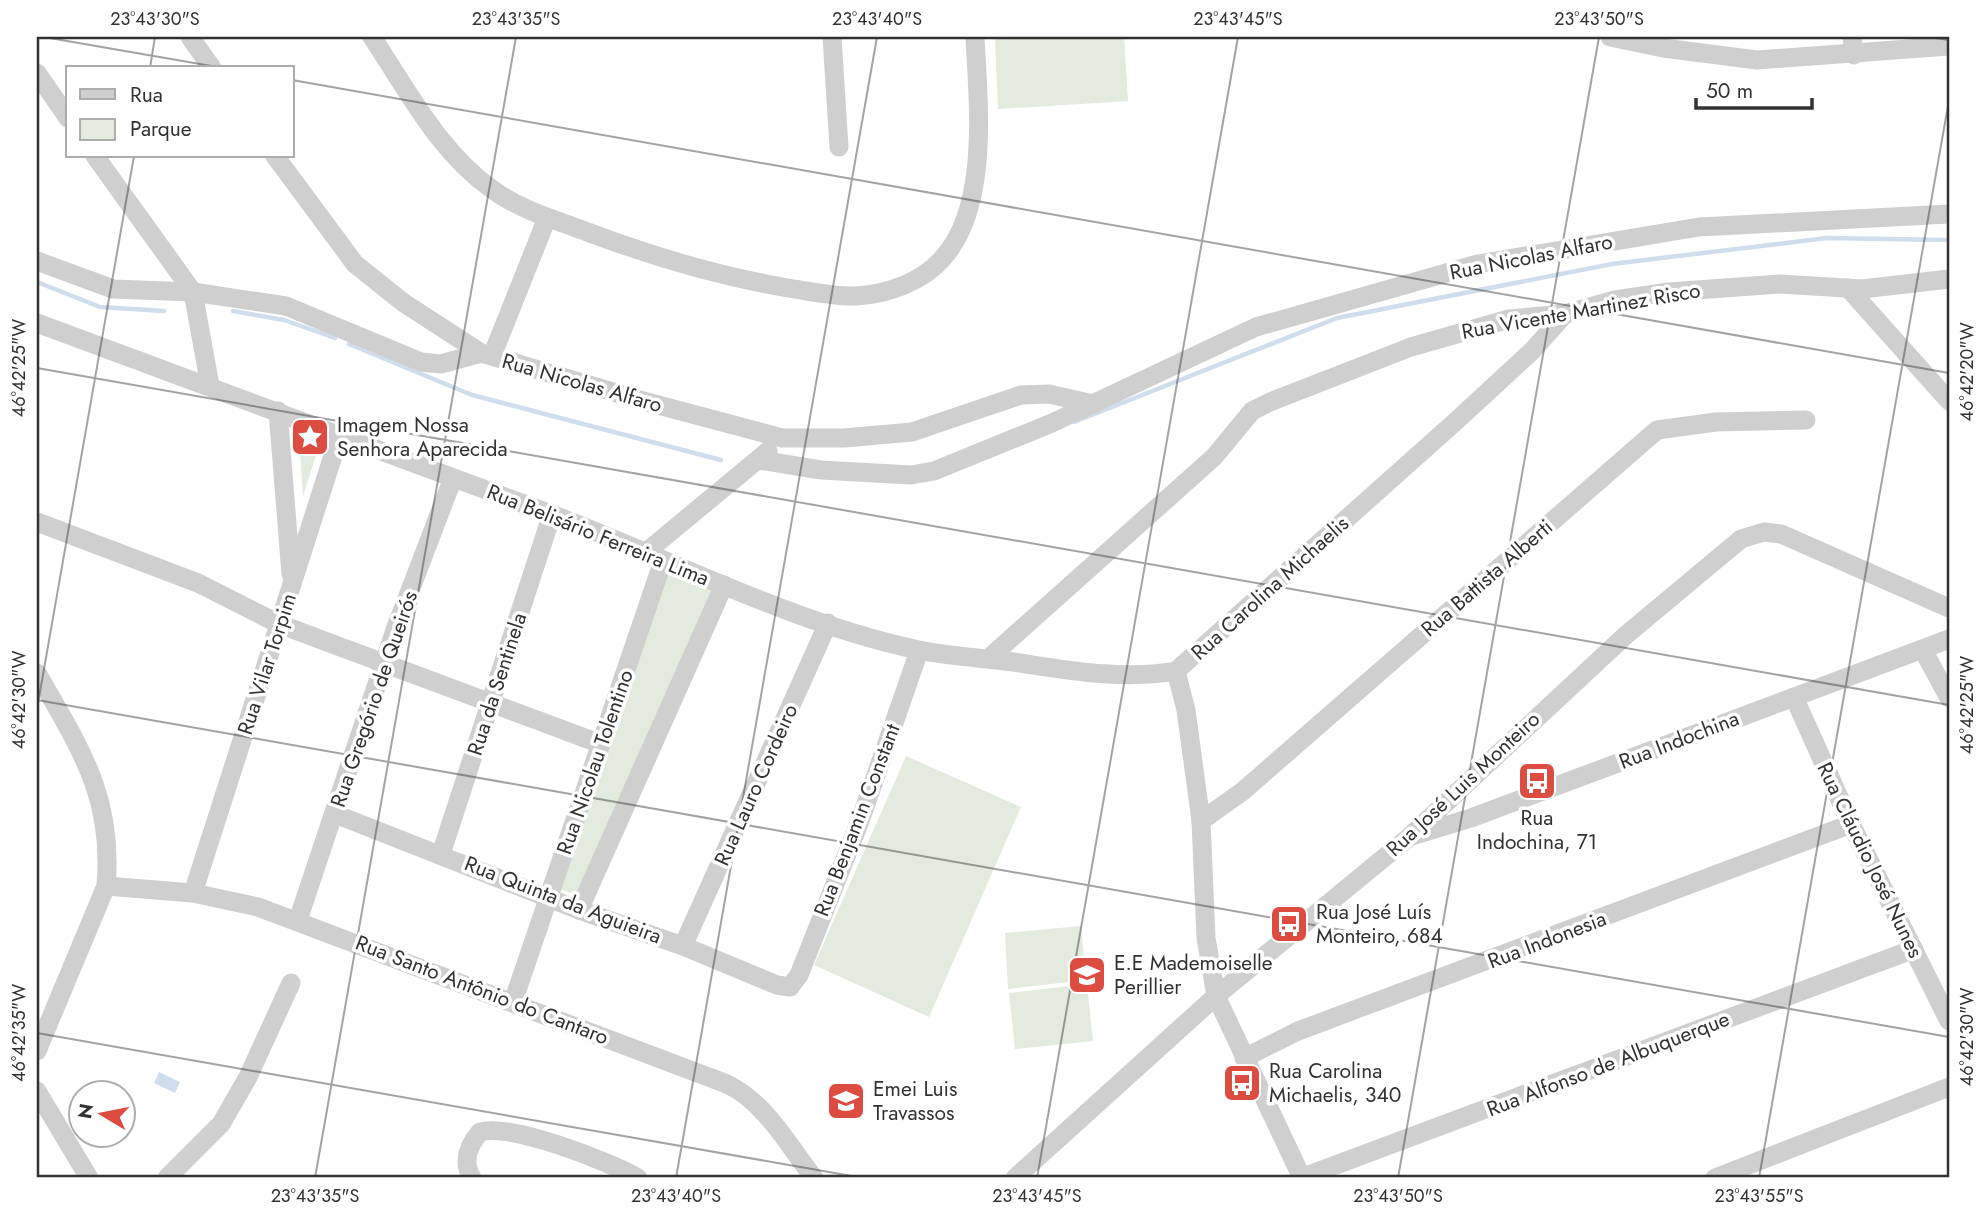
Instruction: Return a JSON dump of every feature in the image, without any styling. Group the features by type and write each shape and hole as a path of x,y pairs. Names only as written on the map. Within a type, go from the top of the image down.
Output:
{"street":[{"path":"190,37 211,66"},
{"path":"372,37 450,152 492,190 547,218 641,253 766,284 854,296 899,287 943,258 963,220 977,160 979,118 975,37"},
{"path":"832,37 839,147"},
{"path":"1609,37 1757,60 1853,46 1949,46"},
{"path":"37,73 66,115"},
{"path":"96,158 193,292 210,386"},
{"path":"276,158 355,264 404,303 487,354 547,218"},
{"name":"Rua Nicolas Alfaro","path":"759,460 821,470 911,475 949,465 1093,404 1256,327 1478,264 1699,227 1949,214"},
{"name":"Rua Nicolas Alfaro","path":"37,261 113,289 193,292 286,306 421,362 454,362 487,354 782,438 844,438 912,432 1021,395 1049,394 1093,404"},
{"name":"Rua Vicente Martinez Risco","path":"989,658 1214,457 1252,411 1412,347 1469,328 1517,318 1566,314 1615,300 1669,292 1780,284 1848,288 1949,279"},
{"path":"1848,288 1949,401"},
{"name":"Rua Carolina Michaelis","path":"1302,1178 1216,996 1206,938 1201,821 1186,710 1176,671 1455,422 1532,351 1566,314"},
{"name":"Rua Belisário Ferreira Lima","path":"37,323 340,433 828,624 919,651 1108,674 1144,676 1176,671"},
{"path":"278,411 292,586"},
{"name":"Rua Battista Alberti","path":"1201,821 1243,792 1657,430 1716,422 1806,420"},
{"name":"Rua Vilar Torpim","path":"193,893 340,433"},
{"path":"654,557 782,438"},
{"name":"Rua Gregório de Queirós","path":"298,920 384,664 453,478"},
{"name":"Rua da Sentinela","path":"441,854 552,514"},
{"path":"37,523 198,583 279,624 601,744"},
{"name":"Rua José Luis Monteiro","path":"1015,1178 1216,996 1408,838 1626,635 1748,536 1763,532 1781,534 1949,608"},
{"name":"Rua Nicolau Tolentino","path":"513,1002 601,744 654,557"},
{"name":"Rua Nicolau Tolentino","path":"579,910 724,584"},
{"name":"Rua Lauro Cordeiro","path":"683,946 828,624"},
{"name":"Rua Indochina","path":"1408,838 1949,639"},
{"path":"1923,650 1949,698"},
{"name":"Rua Benjamin Constant","path":"790,987 799,975 860,821 919,651"},
{"path":"37,673 85,758 99,792 108,852 106,886 37,1052"},
{"name":"Rua Cláudio José Nunes","path":"1794,697 1851,824 1949,1021"},
{"name":"Rua Quinta da Aguieira","path":"335,814 579,910 683,946 777,985 790,987"},
{"name":"Rua Indonesia","path":"1244,1058 1297,1031 1851,824"},
{"name":"Rua Santo Antônio do Cantaro","path":"106,886 193,893 235,901 298,920 743,1092 759,1106 814,1178"},
{"name":"Rua Alfonso de Albuquerque","path":"1302,1178 1914,949"},
{"path":"167,1178 221,1124 248,1077 291,983"},
{"path":"1715,1178 1949,1087"},
{"path":"37,1091 89,1178"},
{"path":"472,1178 467,1162 468,1152 480,1132 493,1128 519,1133 638,1178"}],"green space":[{"path":"995,37 1124,37 1128,101 998,109"},
{"path":"299,438 319,446 303,496"},
{"path":"668,574 715,591 581,897 560,889"},
{"path":"906,756 1021,807 929,1017 814,965"},
{"path":"1081,926 1086,980 1008,989 1005,933"},
{"path":"1087,984 1093,1041 1015,1049 1009,993"}],"water":[{"path":"159,1072 180,1082 175,1093 154,1083"}],"waterway":[{"path":"1074,422 1337,318 1612,264 1827,238 1949,240"},
{"path":"37,282 100,307 164,311"},
{"path":"233,311 284,320 335,338"},
{"path":"349,344 472,395 721,460"}],"place":[{"name":"Imagem Nossa Senhora Aparecida","path":"310,437"},
{"name":"Rua Indochina, 71","path":"1537,781"},
{"name":"Rua José Luís Monteiro, 684","path":"1289,924"},
{"name":"E.E Mademoiselle Perillier","path":"1087,975"},
{"name":"Rua Carolina Michaelis, 340","path":"1242,1083"},
{"name":"Emei Luis Travassos","path":"846,1101"}]}
